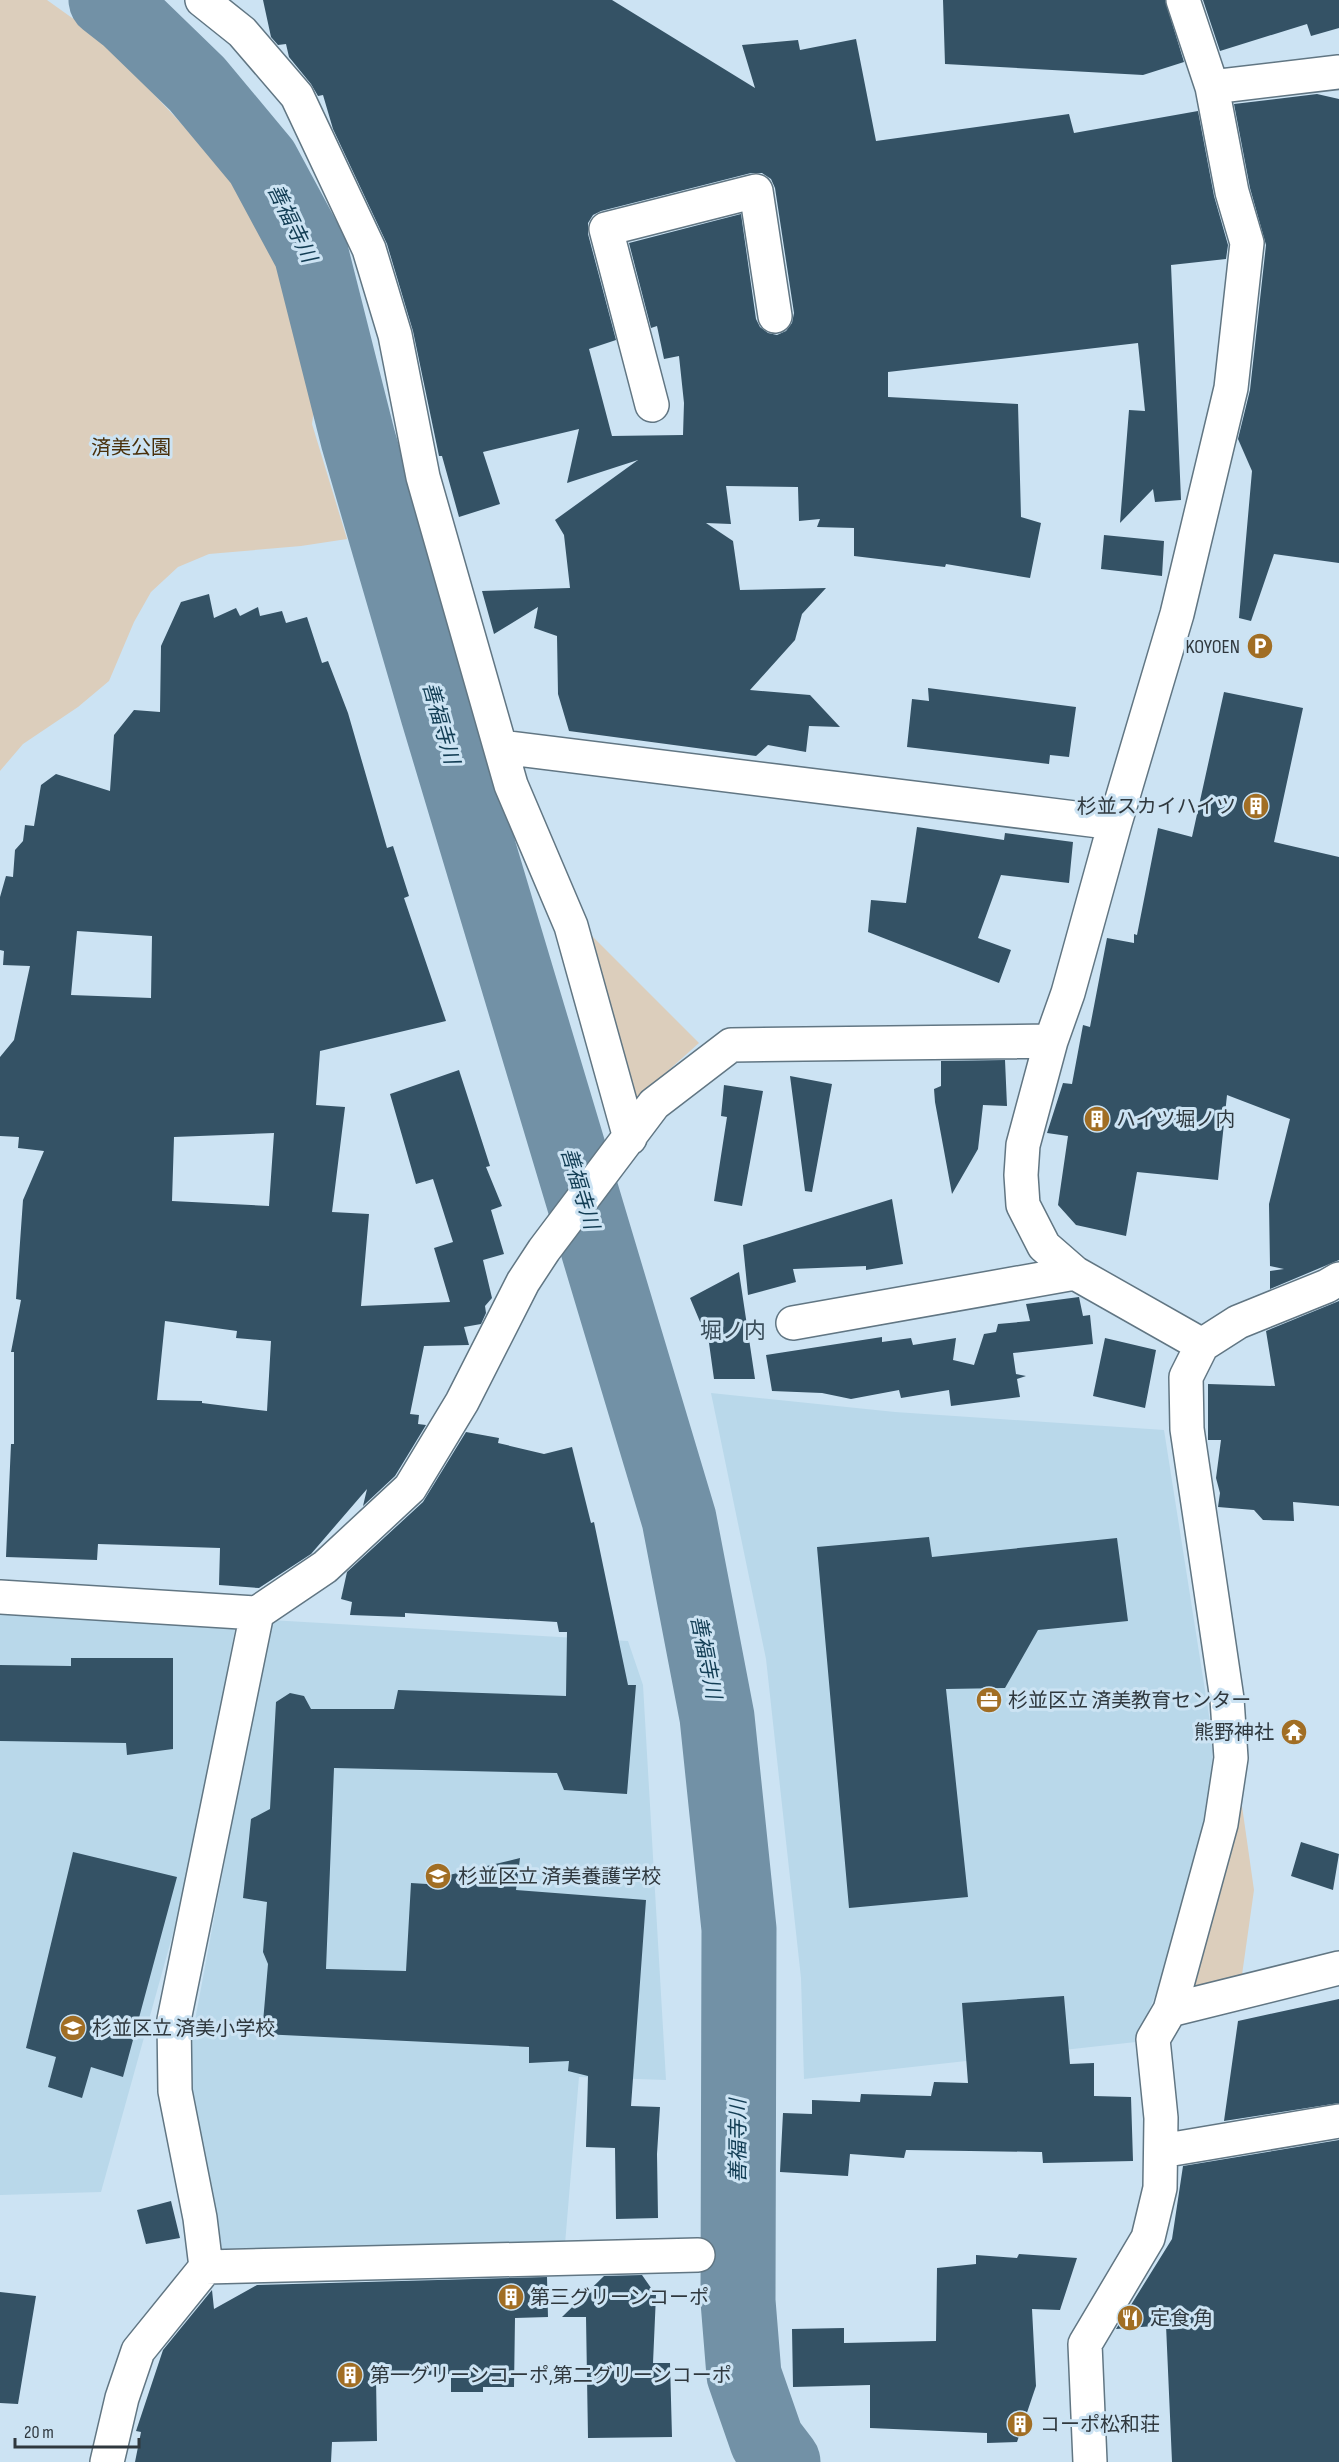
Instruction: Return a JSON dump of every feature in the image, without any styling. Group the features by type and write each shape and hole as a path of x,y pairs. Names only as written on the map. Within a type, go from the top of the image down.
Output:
{"street":[{"path":"202,0 242,32 297,96 369,249 395,335 423,477 512,785 571,926 624,1147"},
{"path":"1183,0 1212,87 1232,192 1247,243 1231,388 1178,615 1115,823 1068,993 1051,1041 1023,1146 1021,1174 1023,1204 1044,1246 1075,1273 1202,1345"},
{"path":"1212,87 1339,72"},
{"path":"652,405 606,229 756,191 775,316"},
{"path":"501,747 1115,823"},
{"path":"0,1597 257,1613 325,1567 410,1488 462,1402 524,1282 557,1233 624,1147 654,1104 731,1045 1051,1041"},
{"path":"794,1323 1075,1273"},
{"path":"1090,2462 1085,2344 1148,2238 1160,2188 1161,2151 1161,2118 1153,2039 1170,2010 1221,1824 1231,1758 1227,1699 1187,1428 1186,1377 1202,1345 1238,1322 1339,1279"},
{"path":"107,2462 122,2398 138,2351 206,2266 200,2218 175,2091 174,2020 257,1613"},
{"path":"1170,2010 1339,1968"},
{"path":"1161,2151 1339,2121"},
{"path":"206,2266 698,2254"}],"shaded area":[{"name":"杉並区立 済美教育センター","path":"711,1393 895,1412 1164,1430 1213,1741 1208,1841 1159,1986 1136,2042 804,2079 801,1978 766,1659"},
{"name":"杉並区立 済美小学校","path":"0,1614 236,1623 192,1865 101,2192 0,2195"},
{"name":"杉並区立 済美養護学校","path":"270,1620 628,1641 643,1685 666,2080 579,2077 565,2244 220,2254 213,2194 186,2068"}],"green space":[{"name":"済美公園","path":"0,0 47,0 103,40 192,135 231,153 279,235 304,302 320,363 312,424 347,539 301,546 209,554 178,567 151,592 134,622 109,681 78,707 23,744 0,771"},
{"path":"585,929 699,1043 633,1102"},
{"path":"1239,1785 1254,1890 1241,1982 1186,1996"}],"building":[{"path":"263,0 612,0 755,88 742,45 798,40 800,50 856,39 876,141 1069,114 1074,133 1198,111 1214,196 1228,245 1226,259 1171,265 1181,500 1155,502 1153,489 1120,523 1129,410 1145,411 1138,343 888,372 888,397 1018,404 1021,517 1041,523 1030,578 946,564 945,567 854,556 854,528 817,527 820,519 799,521 798,487 726,486 731,524 706,523 733,541 740,590 826,588 802,614 795,640 750,690 810,695 840,727 809,726 806,752 768,745 756,756 569,731 558,694 557,636 534,628 538,607 494,634 482,591 570,588 564,535 555,520 638,460 567,483 579,429 483,452 500,504 459,517 442,456 439,456 413,331 387,244 333,129 323,95 318,96 289,57 286,44 278,45 271,37","holes":["751,173 762,173 771,179 775,188 794,313 792,323 786,331 777,335 768,333 760,327 756,319 741,214 629,243 651,328 657,326 664,359 679,356 684,403 683,435 612,436 589,349 616,340 588,234 588,223 593,215 601,211"]},
{"path":"943,0 1165,0 1184,62 1143,75 945,64"},
{"path":"1203,0 1339,0 1339,28 1311,36 1307,24 1220,51"},
{"path":"1317,94 1339,99 1339,563 1274,554 1251,621 1239,618 1252,471 1238,439 1250,390 1266,245 1250,188 1234,104"},
{"path":"1104,535 1164,541 1162,576 1101,569"},
{"path":"209,594 214,618 236,608 240,616 258,607 260,616 282,611 286,623 307,617 322,663 328,661 348,713 387,848 393,846 409,896 404,898 446,1021 320,1051 316,1105 345,1107 332,1212 369,1214 361,1306 450,1302 434,1248 453,1242 433,1179 416,1184 390,1094 459,1070 490,1166 486,1167 502,1206 491,1210 504,1254 483,1260 492,1298 485,1306 486,1313 481,1324 464,1327 469,1345 424,1346 410,1414 419,1415 418,1424 426,1425 395,1476 363,1506 367,1489 311,1554 259,1588 219,1585 220,1548 98,1544 97,1560 6,1557 11,1444 14,1444 14,1352 11,1352 21,1300 16,1299 23,1200 44,1151 18,1148 19,1137 0,1136 0,1057 14,1040 30,966 3,965 4,951 0,950 0,897 6,876 13,877 15,850 23,841 25,825 34,826 41,785 56,774 110,791 114,735 134,710 160,712 161,646 181,602","holes":["77,931 152,936 151,998 71,995","274,1133 269,1206 172,1201 174,1137","165,1321 237,1331 236,1338 271,1341 267,1411 202,1403 202,1401 157,1400"]},
{"path":"928,688 1076,707 1069,757 1050,755 1049,764 907,747 912,699 929,701"},
{"path":"1224,692 1303,708 1274,842 1339,857 1339,1260 1270,1289 1270,1271 1284,1269 1270,1266 1269,1204 1290,1119 1227,1095 1218,1180 1137,1172 1126,1236 1076,1225 1058,1205 1068,1136 1047,1133 1063,1083 1072,1084 1083,1025 1090,1027 1107,938 1134,943 1134,934 1137,935 1158,828 1192,837"},
{"path":"917,827 1004,840 1005,833 1073,842 1069,883 1001,875 978,938 1011,950 999,983 868,932 871,900 906,903"},
{"path":"1005,1060 1007,1106 983,1105 978,1149 952,1194 935,1102 934,1089 941,1086 941,1061"},
{"path":"790,1076 832,1084 812,1192 805,1191"},
{"path":"724,1085 763,1091 742,1206 714,1201 727,1117 721,1116"},
{"path":"892,1199 903,1264 866,1270 866,1266 793,1269 796,1282 748,1295 743,1245"},
{"path":"739,1272 755,1379 714,1379 709,1343 690,1298"},
{"path":"1079,1297 1083,1316 1090,1315 1093,1344 1013,1353 1016,1374 1026,1376 1017,1379 1020,1397 951,1406 949,1390 901,1398 899,1390 851,1399 822,1393 772,1391 766,1355 882,1337 882,1342 911,1338 913,1345 956,1338 953,1360 974,1365 984,1334 996,1332 998,1324 1030,1321 1026,1304"},
{"path":"1339,1301 1339,1506 1293,1502 1294,1521 1263,1520 1254,1510 1218,1507 1220,1493 1216,1478 1221,1440 1208,1440 1208,1384 1275,1386 1266,1331"},
{"path":"1105,1338 1156,1350 1145,1408 1093,1396"},
{"path":"466,1432 499,1438 498,1443 544,1454 572,1447 591,1523 594,1522 628,1685 636,1685 627,1794 564,1790 557,1773 334,1768 326,1969 406,1971 411,1883 443,1885 445,1876 520,1858 516,1890 646,1900 631,2106 660,2107 657,2154 658,2218 616,2219 615,2148 586,2147 588,2076 568,2071 569,2061 529,2063 529,2047 262,2034 268,1964 263,1952 267,1902 243,1898 251,1819 270,1809 276,1702 290,1693 304,1696 311,1709 394,1709 398,1690 566,1696 567,1632 559,1632 557,1622 405,1613 405,1617 350,1615 352,1602 341,1599 347,1572 423,1502"},
{"path":"929,1537 932,1557 1117,1538 1128,1621 1038,1630 1005,1688 946,1689 968,1897 849,1908 817,1547"},
{"path":"71,1658 173,1658 173,1749 127,1755 126,1743 0,1741 0,1665 71,1666"},
{"path":"1301,1842 1339,1854 1333,1890 1291,1876"},
{"path":"73,1852 177,1877 123,2077 91,2067 82,2098 48,2087 56,2057 26,2048"},
{"path":"1064,1996 1070,2064 1094,2063 1094,2096 1131,2097 1133,2161 1043,2163 1042,2152 906,2150 904,2158 850,2154 848,2176 780,2172 783,2113 812,2114 812,2100 860,2102 861,2094 931,2096 934,2082 968,2083 962,2003"},
{"path":"1339,1999 1339,2103 1224,2121 1238,2021"},
{"path":"1339,2140 1339,2462 1172,2462 1166,2325 1116,2329 1172,2239 1183,2166"},
{"path":"171,2201 180,2238 146,2244 137,2210"},
{"path":"1019,2254 1077,2258 1060,2310 1032,2309 1036,2386 1017,2442 987,2443 987,2433 870,2428 870,2385 793,2387 792,2329 844,2328 844,2343 936,2341 937,2268 976,2264 976,2255 1017,2258"},
{"path":"642,2275 656,2295 653,2363 670,2363 672,2437 588,2438 586,2317 562,2317 604,2276"},
{"path":"547,2277 548,2317 515,2318 514,2387 483,2387 483,2392 451,2392 451,2374 376,2377 377,2441 332,2442 331,2462 135,2462 141,2432 136,2431 163,2350 212,2290 214,2309 257,2285"},
{"path":"0,2292 36,2296 18,2404 0,2403"}],"waterway":[{"name":"善福寺川","path":"106,0 129,18 197,84 262,162 311,253 358,439 679,1519 717,1717 739,1929 738,2301 744,2375 767,2441 783,2462"}],"place":[{"name":"KOYOEN","path":"1260,646"},
{"name":"杉並スカイハイツ","path":"1256,806"},
{"name":"ハイツ堀ノ内","path":"1097,1119"},
{"name":"杉並区立 済美教育センター","path":"989,1700"},
{"name":"熊野神社","path":"1294,1732"},
{"name":"杉並区立 済美養護学校","path":"438,1876"},
{"name":"杉並区立 済美小学校","path":"73,2028"},
{"name":"第三グリーンコーポ","path":"511,2297"},
{"name":"定食 角","path":"1130,2318"},
{"name":"第一グリーンコーポ,第二グリーンコーポ","path":"350,2375"},
{"name":"コーポ松和荘","path":"1020,2424"}],"district":[{"name":"堀ノ内","path":"733,1330"}]}
